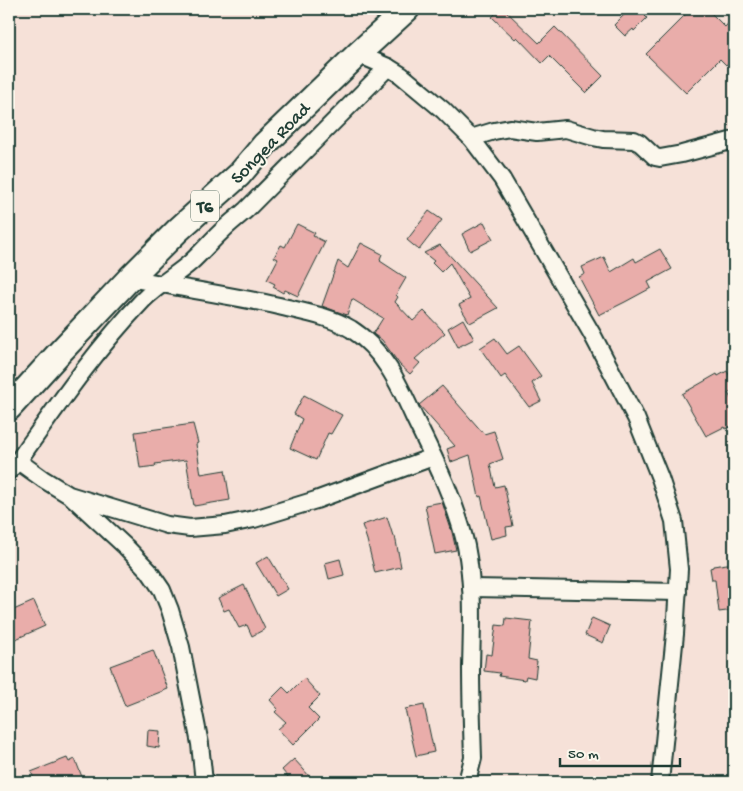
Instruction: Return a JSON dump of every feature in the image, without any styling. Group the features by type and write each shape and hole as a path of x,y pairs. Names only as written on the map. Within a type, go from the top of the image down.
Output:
{"highway":[{"name":"Songea Road","path":"9,408 130,278 178,230 239,175 265,144 407,9"}],"street":[{"path":"358,54 401,75 443,110 472,138 512,195 592,334 636,418 660,478 674,522 679,570 674,644 660,782"},
{"path":"204,782 200,744 181,647 162,590 149,571 126,547 69,495 43,479 13,466 76,380 144,299 160,284 178,273 246,210 388,67"},
{"path":"472,138 510,128 537,132 566,129 603,139 634,140 655,157 660,158 733,142"},
{"path":"130,278 222,294 328,318 350,329 366,340 391,371 434,457 460,522 466,548 471,588 473,758 467,782"},
{"path":"69,495 167,525 190,528 225,525 298,506 434,457"},
{"path":"471,588 678,592"}],"building":[{"path":"500,9 504,9 539,43 555,27 603,76 586,93 549,56 542,63 517,37 515,39 492,17"},
{"path":"630,9 651,9 645,16 647,18 634,31 633,29 625,36 614,25"},
{"path":"691,9 707,9 725,27 734,17 734,57 726,65 720,59 686,93 646,54"},
{"path":"429,211 442,220 419,250 407,240"},
{"path":"484,222 493,239 470,251 462,234"},
{"path":"297,224 315,233 313,236 325,242 298,296 285,290 283,293 273,287 275,284 267,280 278,259 274,257 281,245 285,247"},
{"path":"361,243 382,254 380,261 406,278 396,295 398,297 395,302 413,321 424,311 445,333 415,359 420,363 410,374 400,365 382,340 373,334 383,318 352,299 347,315 322,306 338,261 348,268"},
{"path":"440,245 498,308 470,323 459,305 470,299 450,263 441,272 432,263 434,261 424,253"},
{"path":"660,249 672,269 648,282 651,288 599,315 579,277 585,274 582,267 604,257 611,272 634,258 636,262"},
{"path":"463,319 474,339 458,347 448,328"},
{"path":"495,338 507,354 519,346 541,376 532,383 541,401 529,407 505,375 501,378 480,348"},
{"path":"727,371 734,384 734,389 728,393 734,404 734,424 706,436 682,394 717,374 718,376"},
{"path":"442,386 484,434 494,431 503,459 490,464 495,487 504,485 513,526 506,527 507,535 491,539 470,455 451,462 447,449 455,446 419,405"},
{"path":"304,395 342,415 331,434 328,433 316,460 290,448 302,419 294,414"},
{"path":"193,424 198,443 196,444 201,474 225,470 230,500 194,506 186,460 140,468 135,432"},
{"path":"442,502 456,550 435,554 425,505"},
{"path":"387,517 393,536 395,536 401,567 375,573 362,525"},
{"path":"268,556 288,589 276,596 256,563"},
{"path":"340,559 344,575 329,579 325,563"},
{"path":"734,563 734,610 719,612 715,580 712,580 710,568"},
{"path":"244,585 265,629 252,636 247,625 239,628 229,609 224,611 218,598"},
{"path":"34,601 45,626 9,642 9,612"},
{"path":"506,618 532,621 528,659 537,661 535,678 526,676 525,680 499,676 500,673 484,671 486,654 492,655 496,625 505,626"},
{"path":"592,618 610,626 603,643 585,635"},
{"path":"153,650 168,689 125,706 110,666"},
{"path":"304,678 320,696 308,708 319,719 293,745 278,729 286,722 275,712 278,709 270,700 283,687 289,693"},
{"path":"424,705 434,752 416,756 405,709"},
{"path":"148,730 160,731 159,748 147,746"},
{"path":"67,758 69,762 75,759 84,782 36,782 31,772"},
{"path":"294,759 314,782 292,782 282,770"}]}
